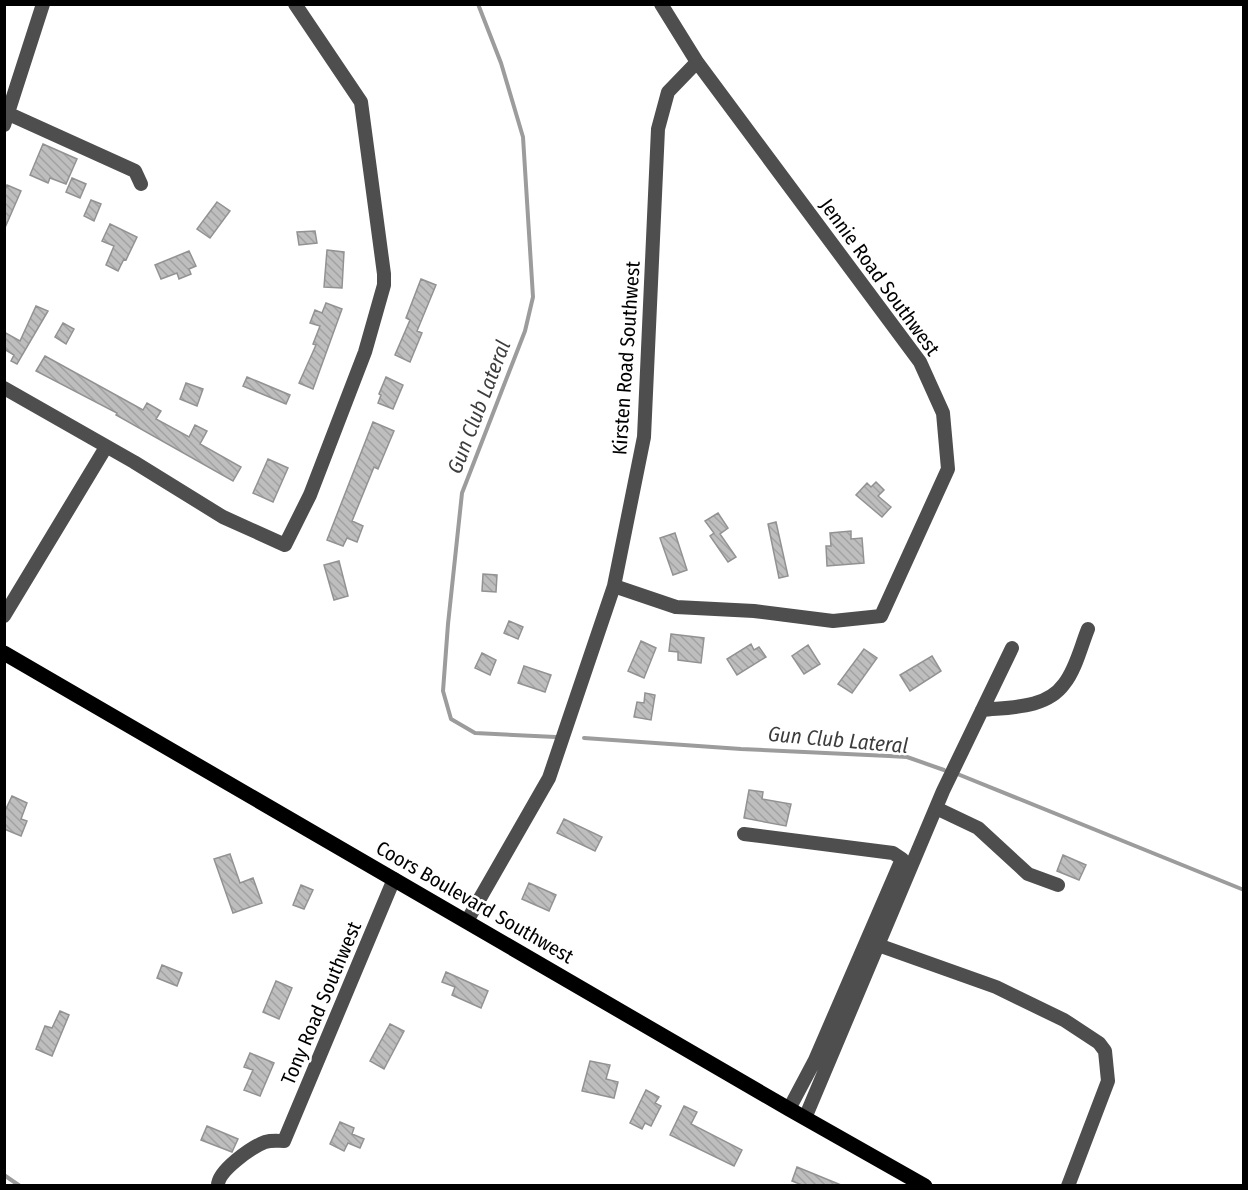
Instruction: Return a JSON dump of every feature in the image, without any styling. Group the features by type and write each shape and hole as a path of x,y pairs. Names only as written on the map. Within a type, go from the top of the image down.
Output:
{"main road":[{"name":"Coors Boulevard Southwest","path":"4,653 804,1118 925,1185"}],"street":[{"path":"43,4 7,119 135,171 141,184"},
{"path":"4,388 134,462 223,517 285,545 310,495 361,363 384,285 361,102 295,4"},
{"name":"Jennie Road Southwest","path":"614,586 676,607 754,611 832,621 881,615 948,469 943,413 920,362 697,62 661,4"},
{"name":"Kirsten Road Southwest","path":"467,921 549,778 614,586 644,437 658,129 668,92 697,62"},
{"path":"4,616 106,447"},
{"path":"982,710 1026,706 1048,698 1064,685 1088,629"},
{"path":"804,1118 936,808 1011,648"},
{"path":"936,808 978,828 1028,874 1058,885"},
{"path":"744,834 892,853 902,859 816,1060 789,1109"},
{"name":"Tony Road Southwest","path":"218,1185 220,1175 254,1149 266,1142 284,1141 394,879"},
{"path":"878,945 996,987 1064,1020 1099,1043 1105,1052 1108,1081 1068,1185"}],"building":[{"path":"43,144 77,159 66,184 50,178 48,183 30,175"},
{"path":"72,178 86,184 80,198 66,192"},
{"path":"7,185 21,191 4,230 4,192"},
{"path":"91,200 101,204 94,221 84,216"},
{"path":"217,202 230,211 210,238 197,229"},
{"path":"110,224 137,237 118,271 106,265 114,246 102,241"},
{"path":"315,231 317,243 299,245 297,232"},
{"path":"327,250 344,252 342,288 324,287"},
{"path":"189,251 196,266 189,269 191,274 179,279 177,273 161,279 155,265"},
{"path":"421,279 436,285 417,331 422,333 410,362 395,355 410,320 406,318"},
{"path":"326,303 342,309 313,389 299,383 316,345 313,344 320,326 310,323 315,310 322,313"},
{"path":"36,306 48,311 17,364 11,361 14,355 4,349 4,332 20,341"},
{"path":"63,323 74,329 66,344 55,337"},
{"path":"45,356 143,410 147,403 161,411 156,419 189,437 195,425 207,431 200,444 241,467 233,481 116,415 117,413 36,371"},
{"path":"247,377 290,395 286,404 243,386"},
{"path":"386,377 403,385 393,409 378,403"},
{"path":"186,383 203,389 197,406 180,399"},
{"path":"373,422 394,431 378,469 374,467 352,521 363,526 357,542 347,538 343,546 327,540"},
{"path":"268,459 288,468 273,502 253,493"},
{"path":"876,482 884,490 878,496 891,507 882,517 856,495 867,483 871,487"},
{"path":"718,513 728,528 720,534 736,557 728,562 710,536 714,533 705,521"},
{"path":"776,522 788,576 779,578 768,524"},
{"path":"851,531 851,539 862,538 864,563 827,566 826,546 831,546 830,533"},
{"path":"675,533 687,570 673,575 660,538"},
{"path":"339,561 348,596 334,600 324,565"},
{"path":"483,574 497,575 496,592 482,591"},
{"path":"509,621 523,627 518,639 504,633"},
{"path":"671,634 704,638 701,663 678,660 678,652 669,651"},
{"path":"641,641 656,648 644,678 628,671"},
{"path":"751,644 754,650 759,647 766,657 737,675 727,659"},
{"path":"808,645 820,664 804,674 792,656"},
{"path":"864,649 877,658 852,693 838,684"},
{"path":"482,653 496,660 490,675 475,668"},
{"path":"932,656 941,671 910,691 900,675"},
{"path":"524,666 551,675 545,692 518,683"},
{"path":"645,693 655,695 651,720 634,717 637,702 644,703"},
{"path":"749,790 763,792 762,799 791,804 786,826 744,818"},
{"path":"12,796 27,803 21,819 27,821 21,836 4,829 4,813"},
{"path":"564,819 602,837 595,851 557,833"},
{"path":"230,854 240,883 253,878 262,903 233,913 214,859"},
{"path":"1063,855 1086,865 1079,880 1057,871"},
{"path":"529,883 556,895 549,911 522,899"},
{"path":"301,885 313,890 304,909 293,905"},
{"path":"162,965 182,973 177,986 157,978"},
{"path":"446,972 488,991 481,1008 452,995 455,987 442,982"},
{"path":"276,981 292,988 279,1019 263,1012"},
{"path":"60,1011 69,1015 52,1056 36,1049 45,1026 52,1028"},
{"path":"390,1024 404,1031 384,1069 370,1061"},
{"path":"250,1053 274,1063 260,1096 244,1090 253,1070 244,1067"},
{"path":"590,1061 610,1065 606,1079 618,1082 614,1098 582,1091"},
{"path":"646,1090 659,1097 655,1103 661,1106 651,1126 645,1123 642,1129 630,1123"},
{"path":"684,1106 697,1112 691,1124 742,1150 734,1166 670,1135"},
{"path":"340,1122 354,1128 352,1134 364,1139 360,1148 348,1143 344,1151 330,1144"},
{"path":"207,1126 238,1139 232,1152 201,1140"},
{"path":"797,1167 841,1185 802,1185 792,1181"}],"waterway":[{"name":"Gun Club Lateral","path":"478,4 501,63 523,137 533,297 525,331 462,493 443,691 451,719 475,733 556,737"},
{"name":"Gun Club Lateral","path":"584,738 907,757 944,770"},
{"name":"Gun Club Lateral","path":"955,773 1244,890"},
{"path":"4,1175 20,1186"}]}
